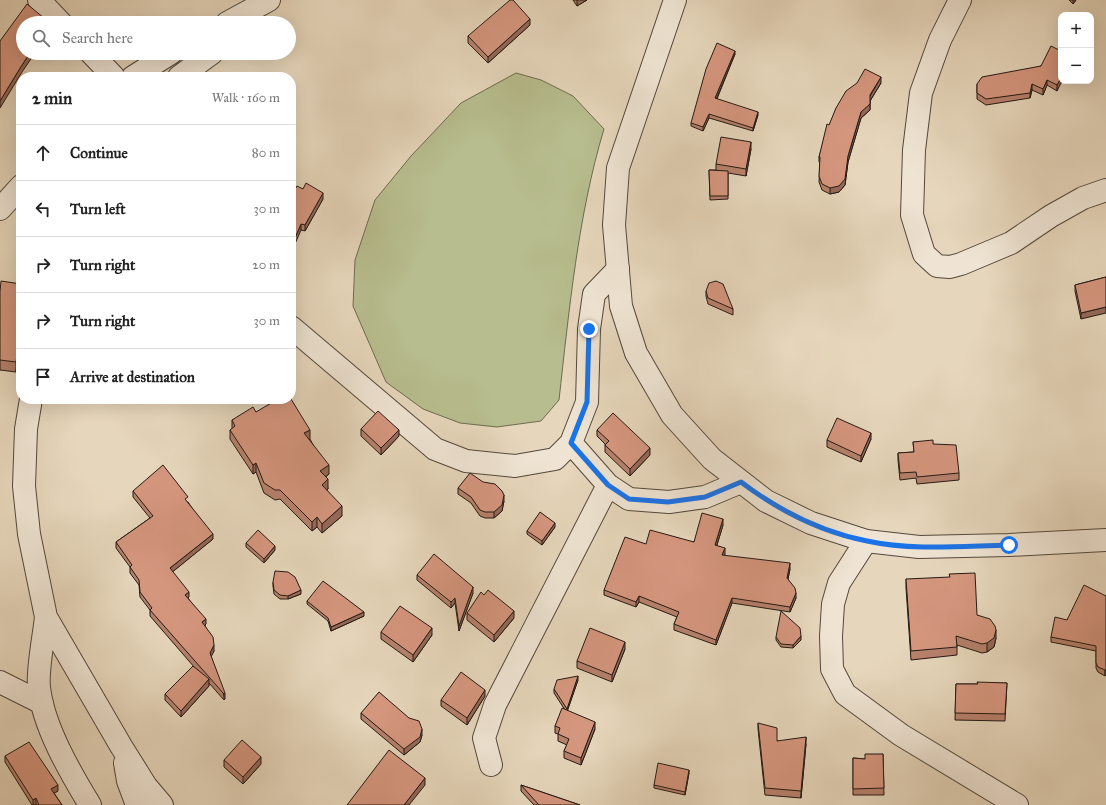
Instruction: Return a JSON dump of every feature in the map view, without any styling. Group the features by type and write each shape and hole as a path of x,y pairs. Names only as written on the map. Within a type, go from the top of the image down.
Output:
{"street":[{"path":"39,0 55,16"},
{"path":"674,0 618,168 614,225 621,306 636,354 672,415 712,459 766,501 811,523 866,541 919,546 1009,545 1106,540"},
{"path":"960,0 940,40 921,93 914,150 912,215 924,254 937,266 950,267 961,264 1011,243 1051,216 1082,198 1106,190"},
{"path":"243,16 255,11"},
{"path":"98,60 109,72"},
{"path":"141,72 160,60"},
{"path":"186,72 202,60"},
{"path":"0,209 16,191"},
{"path":"296,331 435,449 466,461 515,466 555,459 571,443 587,402 589,329 594,294 618,269"},
{"path":"30,404 26,430 24,486 29,534 46,617 39,686 42,702 52,732 73,777 90,805"},
{"path":"571,443 608,485 629,499 668,502 705,497 741,482"},
{"path":"491,765 484,738 495,705 608,485"},
{"path":"866,541 839,583 833,604 831,636 832,669 845,694 901,735 1017,805"},
{"path":"46,617 121,746 146,786 162,805"},
{"path":"0,682 42,702"},
{"path":"121,746 128,781 137,805"}],"green space":[{"path":"516,73 541,80 573,96 604,129 587,195 581,229 559,400 541,421 497,427 460,423 423,409 386,382 353,306 355,260 375,200 411,156 461,103"}],"building":[{"path":"510,0 513,0 530,19 488,57 468,36"},
{"path":"27,4 42,16 18,16"},
{"path":"16,19 16,60 25,60 18,72 16,72 16,75 0,101 0,41"},
{"path":"717,43 735,51 715,98 758,112 753,128 709,114 703,127 691,123 706,69"},
{"path":"1051,46 1058,50 1057,85 1047,80 1043,89 1032,84 1030,93 986,99 977,93 977,84 982,77 1041,66"},
{"path":"865,69 881,77 870,95 870,104 861,112 848,156 845,179 839,186 830,188 822,184 819,176 819,157 827,124 829,125 836,108 846,91 857,83"},
{"path":"721,137 751,142 746,169 716,164"},
{"path":"709,170 728,171 728,196 710,196"},
{"path":"306,183 323,193 305,225 301,224 296,236 296,188 297,186 303,189"},
{"path":"1106,277 1106,307 1081,313 1075,285"},
{"path":"1,281 16,283 16,362 0,360"},
{"path":"716,281 723,284 733,309 708,298 706,291 709,283"},
{"path":"270,404 294,404 310,430 304,433 329,465 320,471 328,479 322,485 342,506 322,524 317,517 312,522 280,490 275,490 264,483 256,463 253,465 230,430 235,426 232,420 253,407 256,412"},
{"path":"378,411 399,430 381,448 361,429"},
{"path":"613,413 650,448 630,469 605,445 609,441 597,430"},
{"path":"837,418 871,433 861,456 827,440"},
{"path":"933,440 933,444 956,445 959,473 917,477 916,472 900,473 898,453 914,452 913,442"},
{"path":"163,465 188,497 185,499 213,534 170,568 189,592 185,595 206,619 202,622 213,637 214,645 210,653 225,693 224,694 150,610 152,608 140,592 139,580 130,567 132,565 116,542 153,516 133,491"},
{"path":"470,473 483,482 495,484 502,491 504,495 502,505 494,512 485,512 480,510 471,497 458,488"},
{"path":"540,512 555,523 542,541 527,531"},
{"path":"702,513 723,519 715,545 725,548 722,555 790,563 787,578 795,588 796,593 790,607 732,598 716,640 674,624 679,612 639,596 636,602 604,590 625,537 646,544 650,530 694,542"},
{"path":"258,530 275,546 264,559 246,543"},
{"path":"434,554 473,587 459,626 455,598 451,602 417,575"},
{"path":"275,571 288,572 295,577 301,590 288,596 280,595 274,590 273,582"},
{"path":"975,573 977,615 990,619 996,630 994,638 987,643 982,644 956,636 957,647 911,651 906,579 950,577 949,574"},
{"path":"323,581 364,612 331,627 328,618 307,601"},
{"path":"1084,585 1106,596 1106,670 1098,667 1096,663 1096,646 1051,637 1055,617 1067,620"},
{"path":"488,590 514,611 494,635 467,613 481,592 484,595"},
{"path":"400,606 432,628 413,655 381,632"},
{"path":"781,611 800,628 801,636 793,645 781,644 776,637"},
{"path":"590,628 625,642 612,675 577,661"},
{"path":"193,666 209,679 181,711 165,694"},
{"path":"461,672 485,690 467,718 441,700"},
{"path":"578,676 567,709 554,689 557,680"},
{"path":"977,682 1007,683 1005,714 955,713 956,684 978,684"},
{"path":"379,692 409,718 419,721 422,729 420,737 404,749 361,713"},
{"path":"562,708 595,722 581,758 564,751 569,739 558,734 560,728 555,726"},
{"path":"758,723 777,728 777,741 806,737 801,791 765,788"},
{"path":"242,740 261,757 243,777 224,760"},
{"path":"29,742 58,785 51,789 62,805 39,805 36,798 33,800 5,756"},
{"path":"389,750 425,778 404,805 347,805"},
{"path":"865,754 883,754 884,788 853,789 853,758 865,759"},
{"path":"658,763 689,770 685,792 654,785"},
{"path":"521,785 580,805 539,805"}],"route":[{"path":"589,329 587,402 571,443 608,485 629,499 668,502 705,497 741,482 766,501 811,523 866,541 919,546 1009,545"}]}
